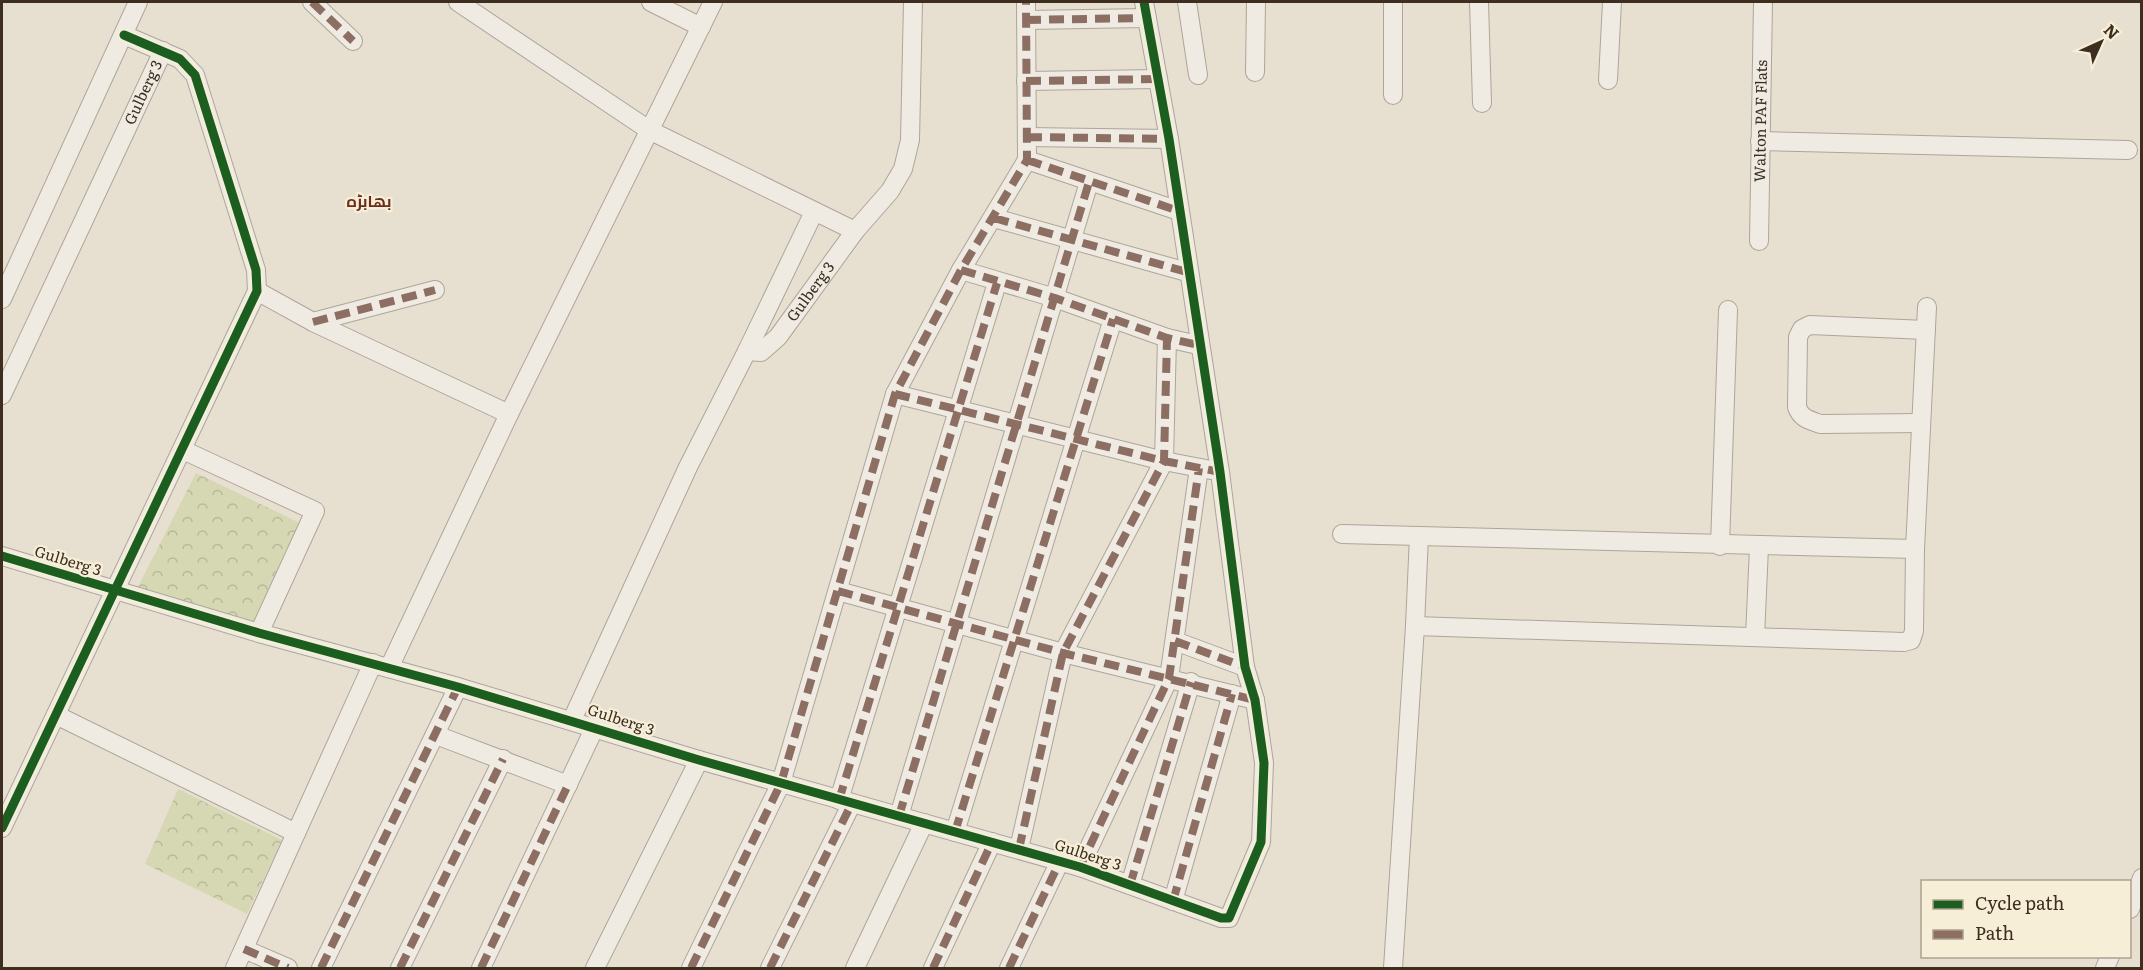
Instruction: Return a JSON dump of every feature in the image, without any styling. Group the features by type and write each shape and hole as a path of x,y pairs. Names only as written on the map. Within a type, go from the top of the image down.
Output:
{"street":[{"path":"2,299 138,2"},
{"path":"312,2 353,41"},
{"path":"458,2 649,130 855,231"},
{"path":"651,2 701,27"},
{"path":"235,969 296,833 509,414 713,2"},
{"name":"Gulberg 3","path":"572,720 688,467 747,351 761,352 778,337 855,231 890,191 907,158 910,140 913,2"},
{"path":"691,969 781,783 895,394 961,270 994,218 1026,160 1026,2"},
{"path":"1187,2 1198,75"},
{"path":"1255,72 1256,2"},
{"path":"1393,2 1394,95"},
{"path":"1479,2 1482,103"},
{"path":"1608,80 1612,2"},
{"name":"Walton PAF Flats","path":"1759,241 1763,2"},
{"path":"1026,20 1146,10 1169,139 1198,345 1220,472 1245,667 1255,700"},
{"path":"2,828 257,291 256,270 195,75 180,59 124,35"},
{"name":"Gulberg 3","path":"2,395 163,51"},
{"path":"1026,81 1158,79"},
{"path":"1027,137 1169,139"},
{"path":"1760,141 2128,150"},
{"path":"1026,160 1179,211"},
{"path":"899,816 1089,182"},
{"path":"747,351 814,212"},
{"path":"994,218 1188,272"},
{"path":"961,270 997,283 1054,298 1167,338 1198,345"},
{"path":"770,969 846,801 898,608 997,283"},
{"path":"313,322 435,290"},
{"path":"257,291 313,322 509,414"},
{"path":"1415,626 1911,640 1914,631 1915,549 1927,307"},
{"path":"1720,546 1728,310"},
{"path":"955,832 1113,319"},
{"path":"1921,423 1820,423 1799,414 1798,337 1802,329 1810,325 1926,330"},
{"path":"1018,849 1064,653 1164,461 1167,338"},
{"path":"895,394 1164,461 1220,472"},
{"path":"183,450 315,511 259,633"},
{"path":"1080,867 1169,678 1199,468"},
{"path":"1342,534 1720,546 1915,549"},
{"path":"1393,969 1419,536"},
{"path":"1755,637 1759,547"},
{"name":"Gulberg 3","path":"2,556 259,633 572,720 699,760 1060,861 1221,918 1229,918 1261,842 1264,763 1255,700"},
{"path":"838,591 1064,653 1191,682 1255,700"},
{"path":"1175,641 1245,667"},
{"path":"1130,885 1191,682"},
{"path":"321,969 458,687"},
{"path":"1173,901 1232,694"},
{"path":"56,715 296,833"},
{"path":"481,969 595,727"},
{"path":"436,735 568,785"},
{"path":"400,969 503,759"},
{"path":"595,969 699,760"},
{"path":"855,969 924,823"},
{"path":"933,969 992,842"},
{"path":"1009,969 1060,861"},
{"path":"2131,906 2142,878"},
{"path":"244,949 288,969"}],"green space":[{"path":"196,473 302,524 258,623 138,587"},
{"path":"178,789 282,840 247,914 145,864"}],"marked path":[{"path":"312,2 353,41"},
{"path":"691,968 781,783 895,394 961,270 1027,160 1026,2"},
{"path":"1026,20 1147,18"},
{"path":"1026,81 1158,79"},
{"path":"1027,137 1169,139"},
{"path":"1027,160 1179,211"},
{"path":"899,816 1089,182"},
{"path":"994,218 1187,272"},
{"path":"961,270 1055,298 1167,338 1198,345"},
{"path":"839,800 997,283"},
{"path":"313,322 435,290"},
{"path":"955,832 1113,319"},
{"path":"1019,849 1063,653 1164,461 1167,338"},
{"path":"895,394 1164,461 1220,472"},
{"path":"1080,867 1169,678 1199,468"},
{"path":"838,591 1063,653 1255,700"},
{"path":"1175,641 1245,667"},
{"path":"1130,885 1191,682"},
{"path":"321,968 458,687"},
{"path":"1173,901 1232,694"},
{"path":"400,968 503,759"},
{"path":"481,968 568,785"},
{"path":"770,968 852,803"},
{"path":"933,968 992,842"},
{"path":"1009,968 1060,861"},
{"path":"244,949 288,968"}],"cycle path":[{"path":"2,556 259,633 458,687 699,760 1080,867 1221,918 1229,918 1261,842 1264,763 1255,700 1245,667 1220,472 1169,139 1144,2"},
{"path":"2,828 257,291 256,270 195,75 180,59 124,35"}],"district":[{"name":"بھابڑہ","path":"369,201"}]}
